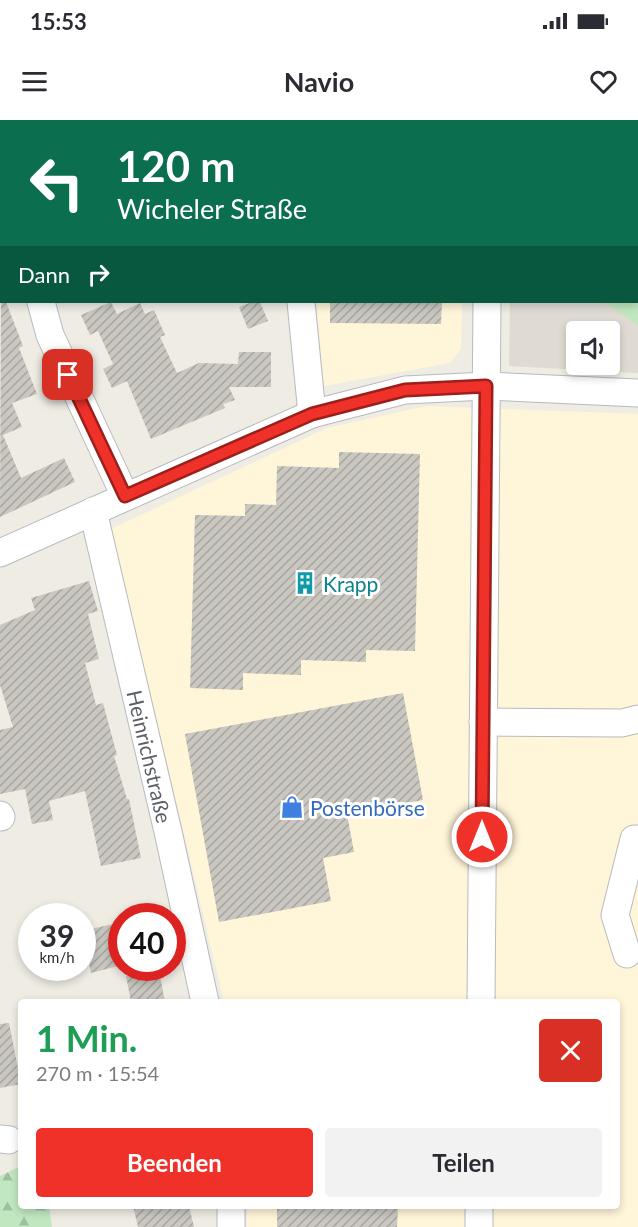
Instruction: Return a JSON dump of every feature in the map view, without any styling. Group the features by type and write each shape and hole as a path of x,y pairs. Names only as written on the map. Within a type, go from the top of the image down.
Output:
{"street":[{"path":"41,303 50,335 125,496"},
{"path":"301,303 312,414"},
{"path":"481,999 487,303"},
{"path":"0,553 312,414 405,390 486,386 638,393"},
{"name":"Heinrichstraße","path":"93,511 204,999"},
{"path":"483,722 622,723 638,719"},
{"path":"627,954 615,915 634,839 638,839"},
{"path":"231,1209 231,1227"},
{"path":"479,1209 479,1227"}],"shaded area":[{"path":"316,303 462,303 461,349 450,363 324,386"},
{"path":"510,303 638,303 638,373 620,372 620,321 566,321 566,369 509,366"},
{"path":"426,406 638,414 638,1227 247,1227 247,1209 620,1209 620,999 223,999 111,529 327,428"}],"green space":[{"path":"605,303 638,303 638,325"},
{"path":"18,1167 18,1209 49,1209 52,1227 0,1227 0,1176"}],"building":[{"path":"1,303 6,303 23,346 19,348 37,394 12,403 22,427 3,435 21,478 64,458 75,482 0,517"},
{"path":"109,303 112,303 117,314 140,303 145,314 154,310 165,335 160,337 177,373 199,363 238,364 239,352 271,352 271,387 229,387 235,400 223,404 225,408 151,439 127,381 112,388 103,369 113,364 98,331 90,335 81,315"},
{"path":"249,303 260,303 268,321 248,329 239,307"},
{"path":"330,303 442,303 441,324 330,323"},
{"name":"Krapp","path":"339,452 420,454 415,651 366,650 366,662 301,660 301,675 243,673 243,690 190,688 195,515 245,516 245,504 276,505 277,466 339,468"},
{"path":"89,581 98,611 88,614 99,659 85,663 96,705 103,703 117,755 114,756 127,799 129,799 141,858 101,866 85,791 49,801 53,820 32,824 25,789 0,794 0,730 13,727 0,685 0,625 35,610 31,598"},
{"name":"Postenbörse","path":"403,693 423,800 347,814 354,852 323,858 331,901 219,922 185,734"},
{"path":"108,925 108,969 96,972 96,928"},
{"path":"127,981 161,981 164,999 130,999"},
{"path":"9,1023 18,1069 18,1085 0,1088 0,1024"},
{"path":"134,1209 190,1209 194,1227 138,1227"},
{"path":"277,1209 398,1209 397,1227 277,1227"}],"place":[{"name":"Krapp","path":"305,583"},
{"name":"Postenbörse","path":"292,807"}],"route":[{"path":"68,375 125,496 312,414 405,390 486,386 482,837"}]}
